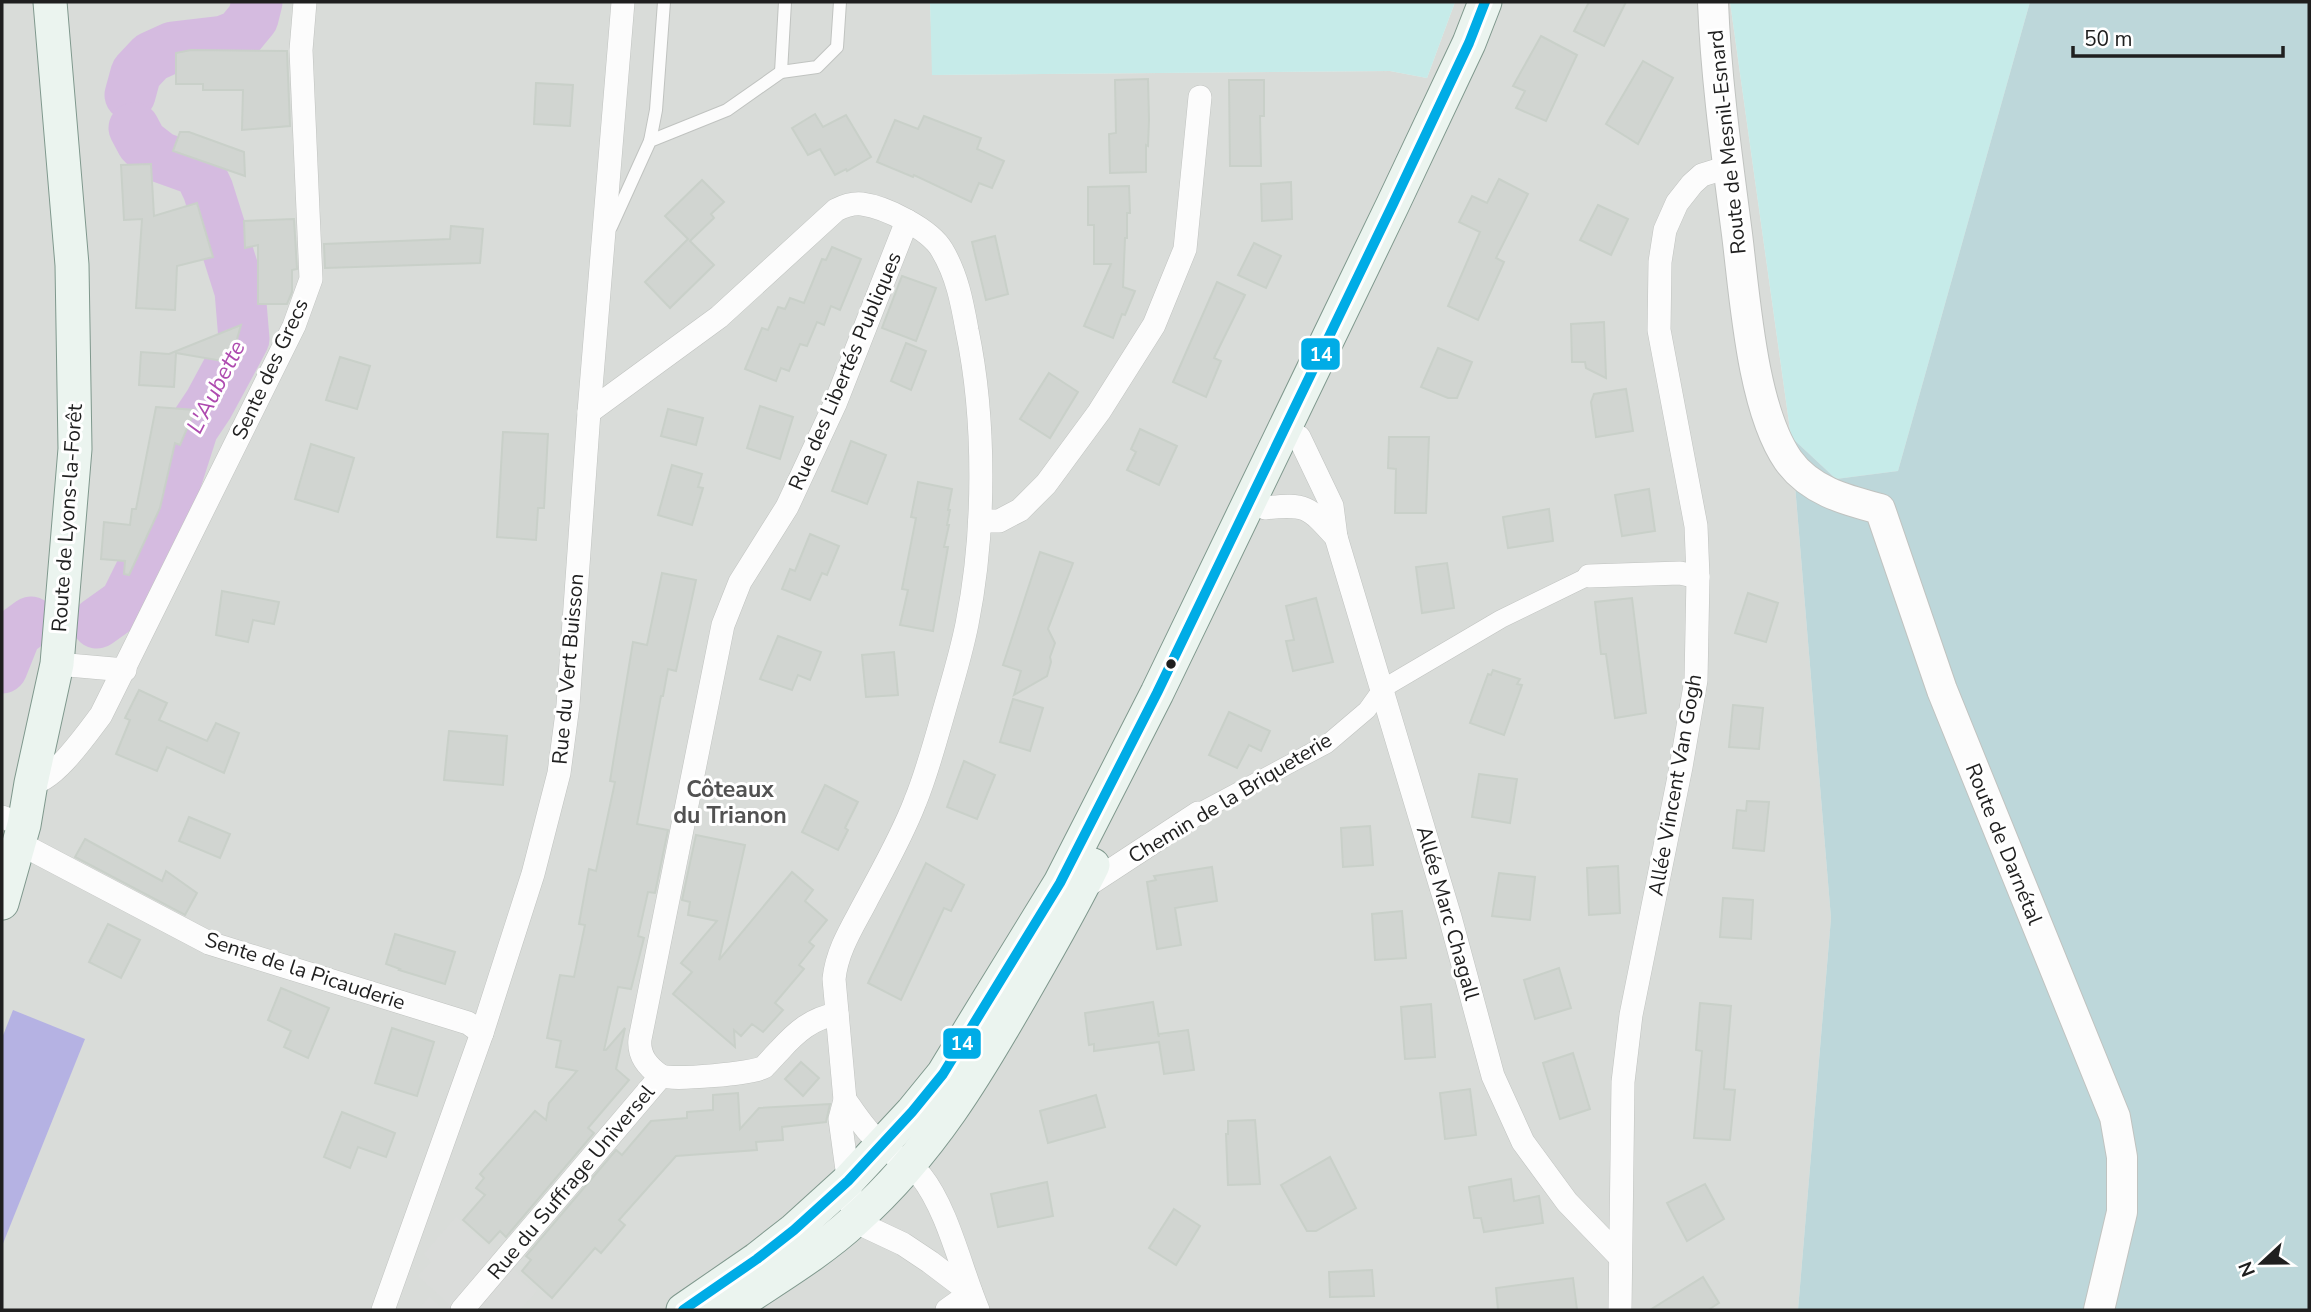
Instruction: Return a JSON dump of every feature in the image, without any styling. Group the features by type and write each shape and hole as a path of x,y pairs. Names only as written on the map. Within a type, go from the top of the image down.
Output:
{"main road":[{"name":"Route de Lyons-la-Forêt","path":"2,903 15,828 31,783 57,664 75,449 72,265 50,2"},
{"path":"683,1310 757,1259 848,1181 943,1074 1059,883 1183,642 1469,43 1485,2"},
{"path":"729,1310 854,1221 908,1166 946,1119 981,1069 1082,889 1483,50 1500,2"}],"street":[{"name":"Sente des Grecs","path":"31,783 38,783 65,761 101,715 294,326 311,279 301,50 305,2"},
{"name":"Rue du Vert Buisson","path":"383,1310 482,1033 533,874 559,773 568,705 623,2"},
{"name":"Route de Mesnil-Esnard","path":"1713,2 1728,167 1743,281 1756,372 1775,436"},
{"path":"979,521 999,521 1020,510 1046,484 1099,412 1154,326 1185,249 1200,97"},
{"name":"Allée Vincent Van Gogh","path":"1620,1310 1623,1082 1631,1015 1696,680 1696,526 1659,330 1660,262 1665,230 1677,203 1702,175 1728,167"},
{"path":"589,412 719,317 836,209 859,204 907,220 938,243 948,260 959,288 972,353 978,405 979,521 975,576 967,624 931,758 916,802 839,955 834,979 845,1100 841,1119 854,1221 903,1244 930,1262 974,1301"},
{"name":"Rue des Libertés Publiques","path":"661,1076 645,1062 639,1046 640,1038 723,625 740,582 788,507 835,404 907,220"},
{"name":"Route de Darnétal","path":"1775,436 1789,461 1810,482 1842,499 1880,509 1942,690 2115,1117 2122,1157 2122,1212 2099,1310"},
{"name":"Allée Marc Chagall","path":"1299,437 1332,506 1336,537 1450,917 1493,1076 1523,1142 1567,1202 1620,1257"},
{"path":"1265,508 1291,505 1304,508 1315,514 1336,537"},
{"path":"1589,576 1680,573 1698,577"},
{"name":"Chemin de la Briqueterie","path":"1082,889 1198,813 1327,744 1367,710 1382,689 1501,619 1589,576"},
{"path":"57,664 125,670"},
{"name":"Sente de la Picauderie","path":"15,828 209,943 468,1023 482,1033"},
{"name":"Rue du Suffrage Universel","path":"462,1310 661,1076 676,1079 752,1072 767,1064 801,1028 813,1021 838,1014"},
{"path":"845,1100 869,1133 919,1173 930,1189 966,1272 974,1301"},
{"path":"947,1310 974,1301"}],"lane":[{"path":"602,247 650,141 656,110 664,2"},
{"path":"781,72 785,2"},
{"path":"650,141 727,110 781,72 817,67 837,47 840,2"}],"shaded area":[{"path":"2,2 930,2 933,75 1390,71 1427,78 1455,2 1730,2 1791,437 1831,918 1798,1310 2,1310"},
{"path":"930,2 1455,2 1427,78 1390,71 932,75"},
{"path":"1730,2 2030,2 1898,471 1836,479 1791,437"},
{"path":"2030,2 2309,2 2309,1310 1798,1310 1831,918 1791,437 1836,479 1898,471"},
{"path":"13,1010 85,1039 2,1246 2,1038"},
{"path":"456,1217 537,1291 520,1310 444,1310 450,1305 418,1276 431,1262 424,1254"},
{"path":"429,1297 444,1310 417,1310"}],"building":[{"path":"1589,2 1626,2 1604,46 1574,31"},
{"path":"1541,36 1577,55 1546,121 1516,108 1525,91 1513,86"},
{"path":"191,50 287,51 290,126 242,130 243,90 203,90 203,84 176,84 176,53"},
{"path":"1643,61 1673,78 1638,144 1606,124"},
{"path":"1148,79 1146,172 1110,173 1109,134 1116,133 1115,80"},
{"path":"1229,80 1264,80 1264,116 1260,116 1261,166 1230,166"},
{"path":"536,83 573,85 570,126 534,124"},
{"path":"815,114 823,127 846,115 871,157 835,175 820,149 808,155 792,128"},
{"path":"924,116 981,138 977,149 1004,161 992,188 979,183 971,202 914,175 913,177 877,162 895,120 918,129"},
{"path":"180,132 189,132 244,152 245,176 173,151"},
{"path":"151,164 154,216 197,203 213,257 177,266 175,310 136,308 142,219 124,220 121,165"},
{"path":"1499,179 1528,194 1496,258 1504,262 1478,320 1448,306 1480,232 1459,222 1472,196 1487,203"},
{"path":"702,180 724,202 711,214 714,218 690,241 714,265 670,308 645,282 688,239 665,216"},
{"path":"1291,182 1292,219 1262,221 1261,184"},
{"path":"1129,186 1130,213 1127,213 1123,287 1135,291 1113,338 1084,326 1111,264 1094,264 1094,225 1088,225 1088,187"},
{"path":"1598,205 1628,219 1611,255 1580,240"},
{"path":"294,219 297,269 292,270 292,292 287,304 258,304 258,245 245,248 244,221"},
{"path":"451,226 483,229 480,263 325,268 324,244 450,239"},
{"path":"995,236 1008,294 986,300 972,242"},
{"path":"1254,243 1281,256 1266,288 1238,275"},
{"path":"832,247 861,259 840,310 831,306 824,325 817,322 807,346 800,344 789,371 781,368 776,381 745,369 762,328 768,330 778,307 785,309 790,298 804,303 822,259 826,260"},
{"path":"902,276 936,288 916,341 882,328"},
{"path":"1217,282 1245,295 1214,358 1221,361 1206,397 1173,382"},
{"path":"1604,322 1606,378 1586,368 1585,362 1572,362 1571,324"},
{"path":"241,325 228,362 176,353 174,387 139,385 141,352 169,354"},
{"path":"906,343 926,351 911,390 891,381"},
{"path":"1438,348 1472,362 1457,398 1448,398 1421,387"},
{"path":"340,357 370,366 357,409 326,400"},
{"path":"1049,373 1078,392 1050,438 1020,419"},
{"path":"1626,389 1633,431 1596,437 1591,402 1594,394"},
{"path":"760,406 793,417 780,459 747,448"},
{"path":"156,407 195,410 180,445 175,443 160,508 129,575 124,574 125,561 101,559 104,522 130,525 132,509 136,509"},
{"path":"668,409 703,418 696,445 661,436"},
{"path":"1140,429 1177,446 1159,485 1127,470 1136,452 1131,449"},
{"path":"503,432 548,434 544,508 538,508 536,540 497,537"},
{"path":"1389,437 1429,437 1426,513 1395,513 1396,469 1388,468"},
{"path":"851,441 886,455 867,504 832,491"},
{"path":"311,444 354,458 338,512 295,499"},
{"path":"672,465 702,474 698,487 703,488 692,525 658,515"},
{"path":"918,482 952,489 944,547 948,547 933,631 900,625 908,590 902,589 916,518 911,517"},
{"path":"1649,489 1655,531 1622,536 1615,495"},
{"path":"1549,509 1553,541 1508,548 1503,517"},
{"path":"810,534 839,546 827,575 822,573 810,600 782,589 790,569 795,571"},
{"path":"1040,552 1073,563 1048,629 1055,643 1047,676 1014,695 1021,671 1003,665"},
{"path":"1447,563 1454,608 1422,613 1416,567"},
{"path":"662,573 696,580 676,671 668,669 661,696 637,824 668,830 655,893 648,892 638,936 644,938 631,989 618,987 604,1050 625,1028 616,1069 629,1080 588,1128 594,1133 506,1237 500,1231 489,1243 463,1220 485,1195 476,1188 484,1178 480,1174 535,1111 546,1120 549,1103 577,1071 556,1067 561,1041 547,1038 560,975 574,977 585,925 579,924 589,869 596,871 615,782 610,781 633,642 647,645"},
{"path":"222,591 279,602 274,624 253,620 248,642 216,635"},
{"path":"1748,593 1778,603 1766,642 1735,633"},
{"path":"1316,598 1333,662 1293,671 1286,641 1294,640 1286,606"},
{"path":"1632,598 1646,713 1615,718 1606,654 1601,654 1595,602"},
{"path":"778,636 821,652 810,680 798,675 792,690 760,679"},
{"path":"894,652 898,695 866,697 862,655"},
{"path":"1493,670 1520,679 1517,684 1522,685 1504,735 1470,723 1488,674 1491,675"},
{"path":"139,690 167,703 159,720 207,741 216,723 239,733 224,773 167,747 157,771 116,754 130,720 125,718"},
{"path":"1013,699 1043,708 1030,751 1000,742"},
{"path":"1733,705 1763,708 1759,749 1729,747"},
{"path":"1229,712 1270,731 1261,751 1249,745 1237,768 1209,755"},
{"path":"449,731 507,736 503,785 444,780"},
{"path":"964,761 995,775 977,819 947,807"},
{"path":"1479,774 1517,779 1510,823 1472,817"},
{"path":"825,785 858,802 838,850 802,832"},
{"path":"1747,801 1769,802 1764,851 1733,848 1737,810 1746,811"},
{"path":"189,817 230,834 220,858 179,841"},
{"path":"1370,826 1373,865 1343,867 1341,828"},
{"path":"696,835 745,845 719,960 792,872 813,890 805,901 827,920 809,942 814,946 799,965 804,969 775,1003 783,1010 763,1032 752,1024 741,1036 734,1030 735,1047 673,994 692,972 681,963 717,921 688,915 690,902 682,900"},
{"path":"85,839 162,881 166,871 197,893 185,915 75,857"},
{"path":"926,863 964,885 951,911 944,908 901,1000 868,983"},
{"path":"1618,866 1620,913 1589,915 1587,868"},
{"path":"1212,867 1217,901 1175,908 1181,945 1157,949 1147,882 1156,880 1154,876"},
{"path":"1499,873 1535,877 1530,920 1492,916"},
{"path":"1723,898 1753,900 1751,939 1720,937"},
{"path":"1402,911 1406,958 1375,960 1372,914"},
{"path":"108,924 140,940 121,978 89,962"},
{"path":"395,934 455,952 445,984 386,964"},
{"path":"1559,968 1571,1008 1535,1019 1524,980"},
{"path":"281,988 329,1008 308,1058 284,1047 291,1031 268,1020"},
{"path":"1153,1002 1158,1034 1188,1030 1194,1070 1164,1074 1159,1042 1094,1051 1094,1044 1089,1045 1085,1013"},
{"path":"1700,1003 1731,1006 1724,1089 1735,1090 1730,1140 1694,1138 1702,1051 1696,1050"},
{"path":"1431,1004 1435,1057 1405,1059 1401,1007"},
{"path":"392,1028 434,1042 417,1096 375,1083"},
{"path":"1573,1053 1590,1109 1560,1119 1543,1063"},
{"path":"801,1062 819,1078 803,1096 785,1079"},
{"path":"1470,1089 1476,1135 1445,1139 1440,1093"},
{"path":"738,1093 740,1129 759,1108 830,1104 826,1122 782,1127 783,1140 756,1142 757,1150 676,1156 619,1220 625,1225 601,1253 595,1248 552,1298 522,1271 531,1260 526,1256 616,1150 622,1155 651,1121 687,1118 687,1112 713,1110 713,1095"},
{"path":"1096,1095 1105,1127 1048,1143 1040,1111"},
{"path":"342,1112 395,1133 386,1157 358,1147 350,1168 324,1157"},
{"path":"1255,1120 1260,1184 1228,1185 1228,1121"},
{"path":"1330,1157 1356,1208 1316,1231 1307,1231 1281,1185"},
{"path":"1511,1179 1514,1201 1539,1196 1543,1223 1484,1232 1481,1218 1474,1218 1469,1187"},
{"path":"1047,1182 1053,1216 998,1227 991,1194"},
{"path":"1705,1184 1724,1219 1687,1241 1667,1203"},
{"path":"1174,1209 1200,1226 1176,1265 1149,1248"},
{"path":"1372,1270 1374,1296 1330,1297 1329,1272"},
{"path":"1703,1277 1719,1303 1708,1310 1650,1310"},
{"path":"1573,1278 1577,1310 1498,1310 1496,1288"}],"waterway":[{"name":"L'Aubette","path":"130,95 136,73 151,57 173,47 224,41 239,35 253,18 257,2"},
{"name":"L'Aubette","path":"97,623 125,603 159,534 193,428 244,339 240,291 208,190 199,171 160,157 142,143 134,128"},
{"name":"L'Aubette","path":"2,668 16,633 31,622"}],"transit line":[{"name":"14","path":"683,1310 757,1259 848,1181 943,1074 1060,883 1157,693 1393,204 1469,43 1485,2"}],"district":[{"name":"Côteaux du Trianon","path":"730,802"}]}
